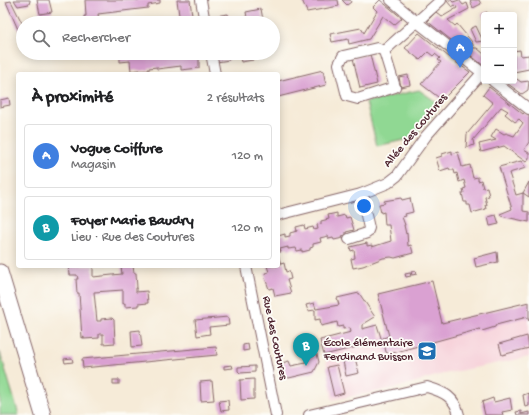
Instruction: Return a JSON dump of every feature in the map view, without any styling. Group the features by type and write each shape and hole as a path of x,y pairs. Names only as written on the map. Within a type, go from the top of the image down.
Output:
{"main road":[{"path":"0,272 43,415"}],"street":[{"path":"201,0 204,16"},
{"path":"391,0 416,22 481,71"},
{"path":"384,51 441,0"},
{"path":"377,48 384,51 395,87 358,99 347,96 339,64 342,56 377,48"},
{"path":"212,60 215,72"},
{"name":"Allée des Coutures","path":"280,214 362,194 388,183 397,176 426,136 481,75"},
{"path":"497,84 529,109"},
{"path":"349,239 367,233 369,228 362,194"},
{"name":"Rue des Coutures","path":"246,268 276,415"},
{"path":"309,415 427,387 445,393 457,405 459,415"}],"shaded area":[{"name":"École élémentaire Ferdinand Buisson","path":"529,305 529,357 443,374 395,388 332,400 324,346"}],"green space":[{"path":"419,90 441,105 413,138 377,146 366,102"},
{"path":"0,352 19,415 0,415"}],"building":[{"path":"14,0 30,1 29,4 18,6"},
{"path":"37,0 49,0 52,12 40,14"},
{"path":"85,0 160,0 160,3 148,5 148,8 98,14 98,16 86,16"},
{"path":"177,0 190,0 192,16 179,16"},
{"path":"302,0 338,0 339,6 307,12"},
{"path":"342,0 350,0 351,2 347,5"},
{"path":"380,0 402,18 394,25 383,16 369,39 349,44 348,39 332,42 330,34 361,28 364,33 377,11 373,7"},
{"path":"446,0 451,0 453,2 459,0 463,5 467,3 469,9 448,20 455,26 457,24 472,42 474,48 477,48 481,51 481,64 427,21 436,12 442,17 457,8 455,5 452,7"},
{"path":"470,0 479,0 481,4 473,8"},
{"path":"11,1 18,16 16,16 16,25 6,2"},
{"path":"261,9 262,16 247,16 246,12"},
{"path":"228,14 228,16 215,16"},
{"path":"476,26 481,37 481,41 476,42 470,29"},
{"path":"419,33 470,72 442,100 421,84 441,62 438,60 440,58 435,54 433,56 428,52 420,60 405,48"},
{"path":"517,50 520,50 521,56 529,55 529,69 517,71"},
{"path":"370,54 377,84 360,88 353,58"},
{"path":"120,60 199,60 199,68 181,70 181,66 157,69 157,67 149,68 149,70 131,71 130,61 120,62"},
{"path":"217,60 229,60 217,62"},
{"path":"241,60 253,60 241,62"},
{"path":"323,70 326,85 280,96 280,81"},
{"path":"408,75 410,85 401,87 399,77"},
{"path":"517,79 521,82 529,81 528,90 522,94 508,84 517,84"},
{"path":"489,87 523,114 525,112 529,116 529,142 524,150 529,153 529,158 526,162 504,146 481,152 479,144 496,140 491,137 496,129 504,134 506,133 514,136 523,123 519,119 515,122 505,114 508,111 501,107 473,140 474,145 466,148 467,134 493,103 483,95"},
{"path":"9,98 10,105 0,107 0,100"},
{"path":"452,151 452,154 458,152 462,167 470,165 473,178 478,177 478,181 481,180 483,188 487,187 489,196 485,197 487,205 485,205 486,209 472,213 470,205 467,205 467,202 464,202 462,193 464,193 463,189 466,188 464,180 459,182 457,173 455,174 454,170 450,170 449,168 440,171 436,158 442,156 442,154"},
{"path":"521,161 526,168 509,173 516,195 523,193 523,211 529,212 529,222 501,216 500,214 512,209 499,167"},
{"path":"529,182 529,197 523,193"},
{"path":"401,198 402,200 410,198 413,212 405,214 406,216 402,217 406,234 407,233 408,246 411,245 413,253 395,258 383,258 363,266 353,268 351,259 355,258 354,250 351,251 350,247 367,243 367,246 372,245 372,247 391,241 389,225 385,225 384,212 381,213 379,204 385,203 384,201"},
{"path":"337,213 337,217 345,215 346,218 350,217 354,230 346,232 346,235 342,236 343,238 334,240 333,238 329,239 328,236 320,238 321,242 313,244 313,247 310,248 310,250 302,252 302,250 297,251 296,248 288,249 288,247 280,249 280,235 285,234 285,237 290,236 290,233 297,231 296,227 304,225 305,229 313,227 314,230 318,229 317,225 321,224 321,221 329,219 328,215"},
{"path":"496,215 499,224 490,226 488,217"},
{"path":"497,252 498,262 476,267 474,258"},
{"path":"280,261 281,264 284,263 286,272 289,271 291,279 287,280 291,293 275,296 273,288 269,289 265,278 265,273 269,272 268,268 280,268"},
{"path":"69,268 93,268 93,277 122,274 121,268 133,268 134,273 136,273 136,292 147,291 148,303 138,304 138,306 125,307 125,303 123,304 123,290 94,292 97,321 112,318 114,320 115,343 103,344 103,334 99,334 99,338 84,339 84,337 82,338 79,293 77,293 76,279 78,279 77,275 70,275"},
{"path":"416,271 417,274 412,275 411,272"},
{"path":"410,273 411,276 406,277 405,274"},
{"path":"432,281 442,323 529,302 529,321 527,317 496,325 495,327 482,331 480,329 389,354 386,352 383,338 389,336 378,294"},
{"path":"359,293 375,317 362,325 362,329 377,325 382,341 324,355 320,340 351,332 350,328 343,329 343,326 338,327 337,322 321,326 320,319 315,320 315,310 308,311 306,305 314,303 316,309 339,305 337,298"},
{"path":"228,317 229,325 209,327 210,334 197,336 195,320"},
{"path":"140,330 142,346 132,347 131,331"},
{"path":"527,336 529,348 502,355 499,344"},
{"path":"248,344 249,350 243,351 243,345"},
{"path":"216,347 217,355 83,368 82,359"},
{"path":"317,354 319,362 314,372 289,378 280,373 278,364 289,361 291,366 306,363 306,357"},
{"path":"72,358 73,362 65,363 64,359"},
{"path":"355,358 359,373 346,376 343,361"},
{"path":"232,365 233,368 224,369 224,366"},
{"path":"337,365 344,393 334,396 327,367"},
{"path":"255,366 255,372 240,373 238,371 238,367"},
{"path":"254,379 254,399 241,400 240,380"},
{"path":"113,380 119,380 119,384 113,384"},
{"path":"212,381 214,400 201,401 200,382"},
{"path":"529,393 529,406 525,407 523,395"},
{"path":"493,398 494,402 510,398 512,410 502,412 503,415 485,415 482,402"},
{"path":"228,400 229,410 221,411 219,401"},
{"path":"521,411 521,414 529,412 529,415 517,415 516,412"}],"place":[{"name":"Vogue Coiffure","path":"460,68"},
{"name":"École élémentaire Ferdinand Buisson","path":"427,351"},
{"name":"Foyer Marie Baudry","path":"306,366"}]}
